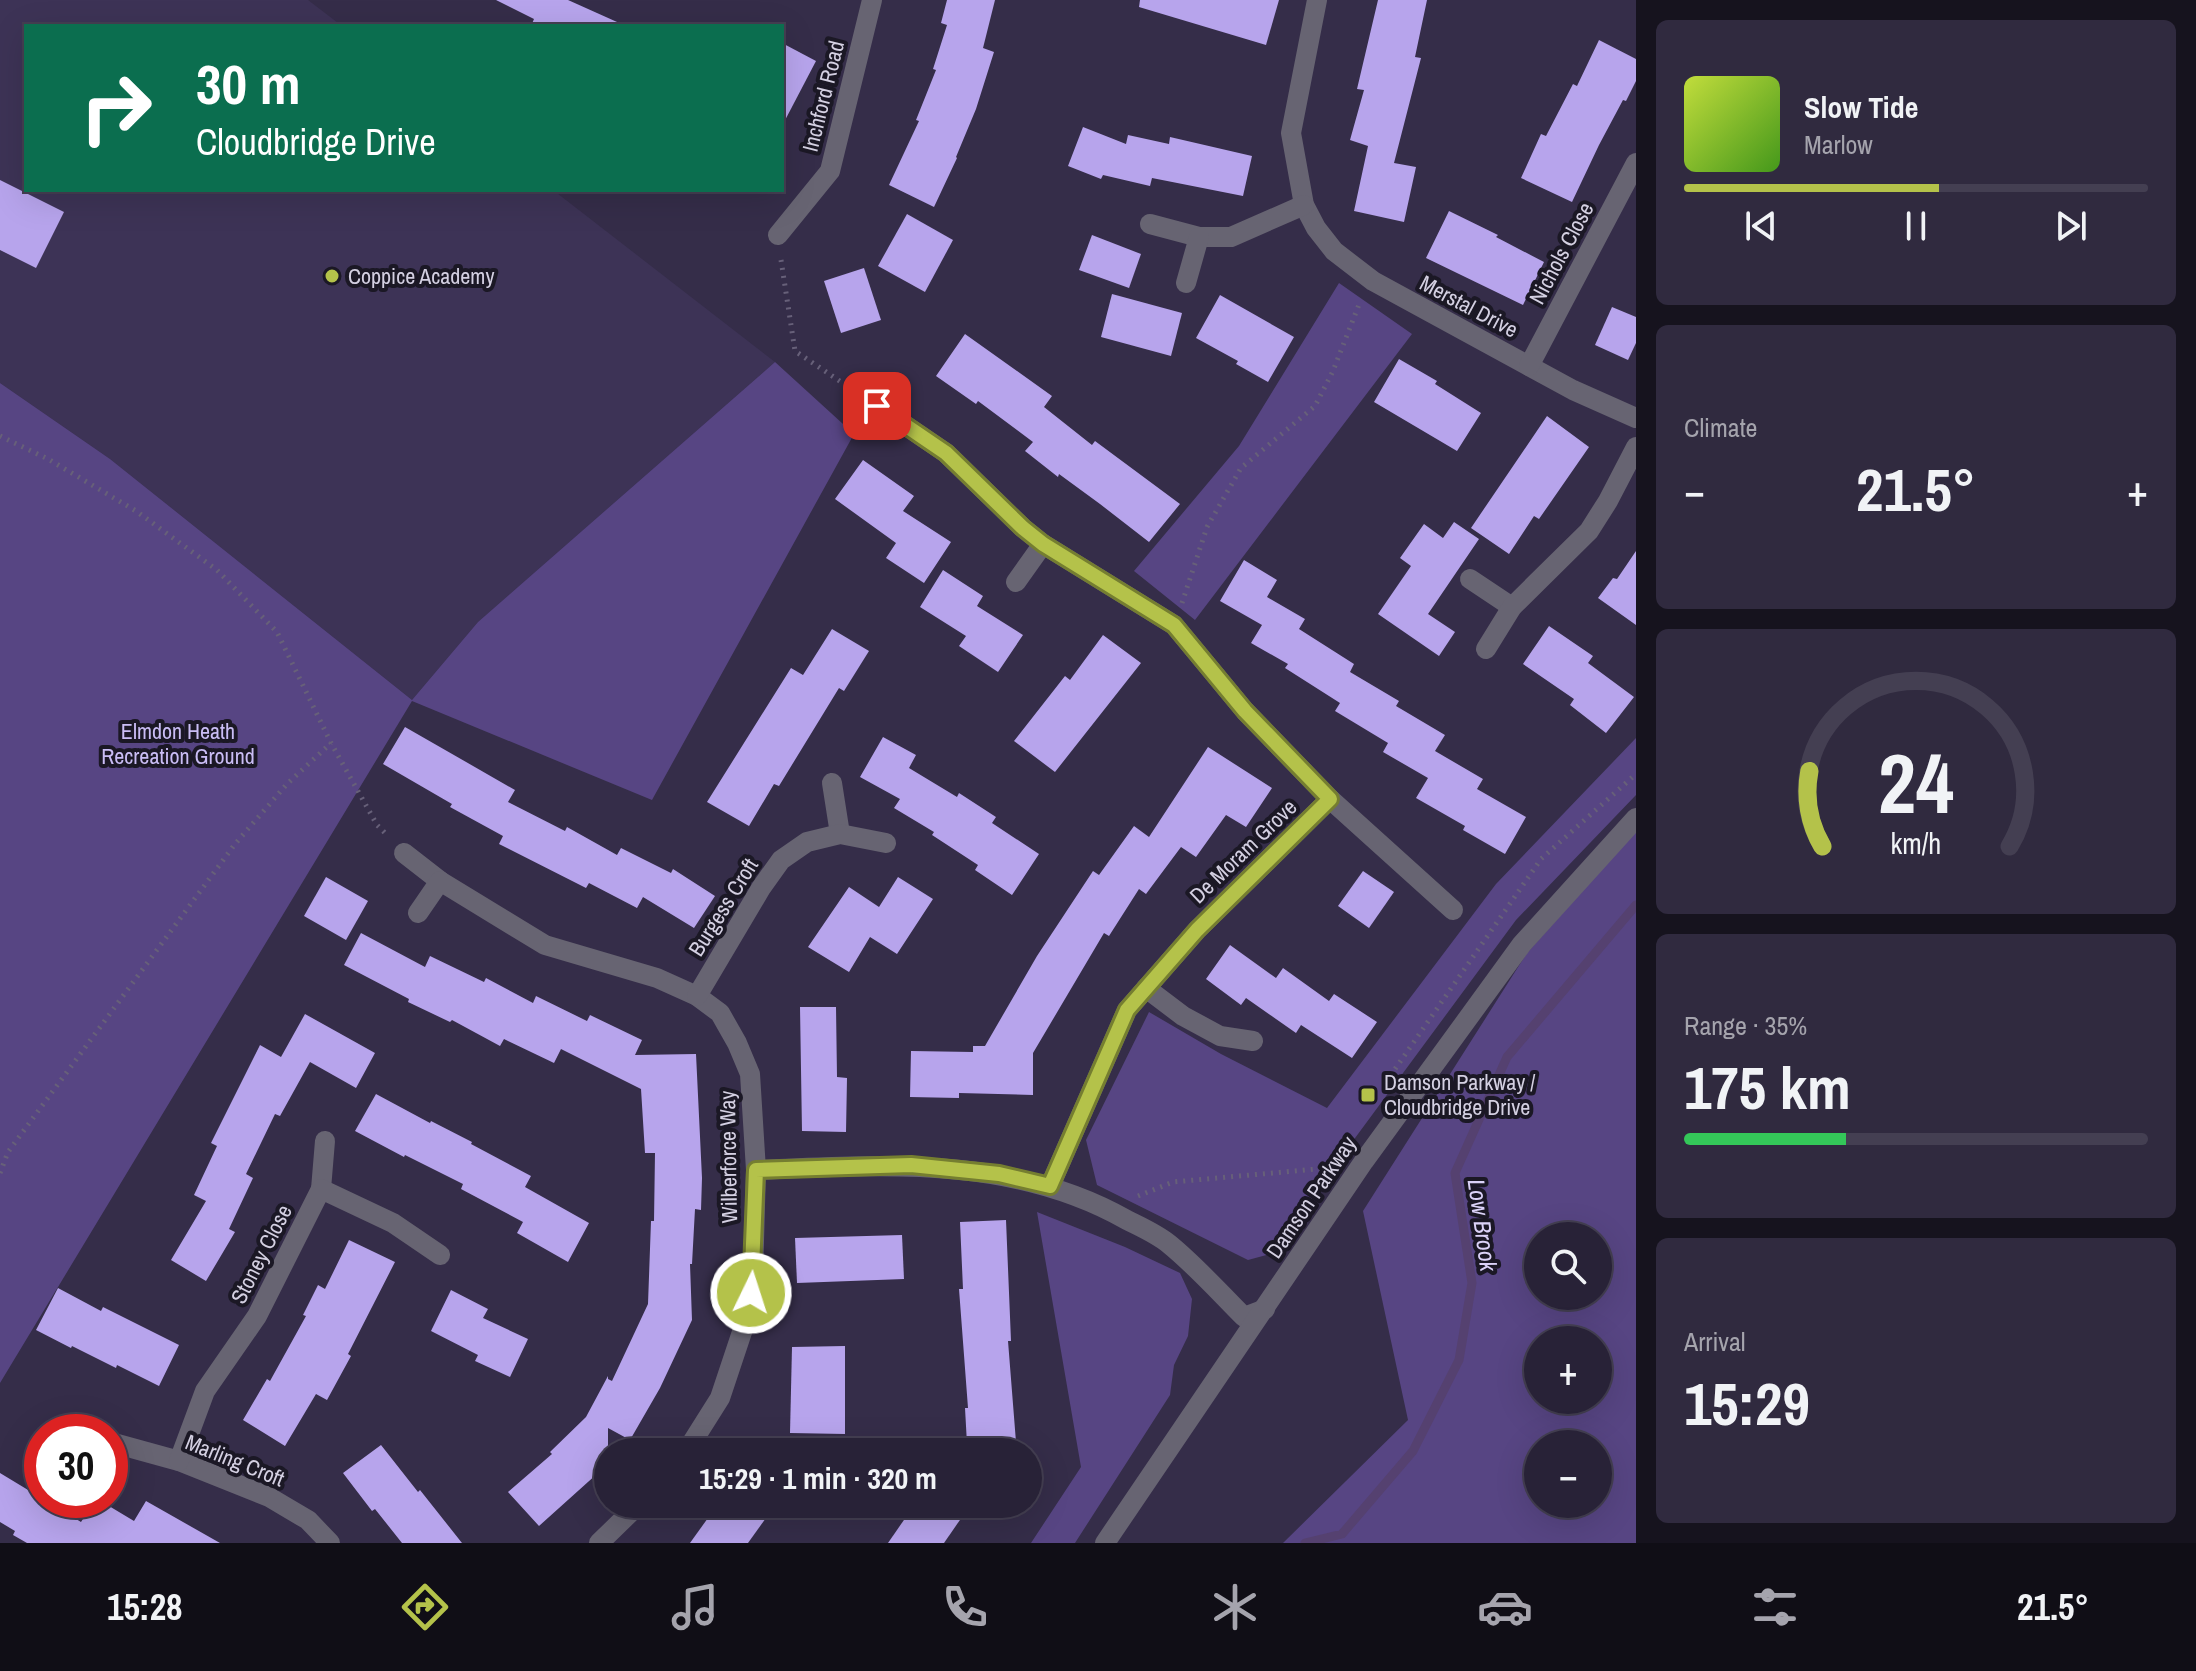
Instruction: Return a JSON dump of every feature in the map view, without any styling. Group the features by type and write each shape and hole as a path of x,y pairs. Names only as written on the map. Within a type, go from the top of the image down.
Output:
{"street":[{"name":"Merstal Drive","path":"1317,0 1291,133 1304,205 1316,228 1334,251 1373,281 1529,366 1636,418"},
{"name":"Inchford Road","path":"778,235 830,171 869,1"},
{"name":"Nichols Close","path":"1529,366 1636,163"},
{"path":"1150,224 1199,237 1231,237 1304,205"},
{"path":"1186,283 1199,237"},
{"name":"De Moram Grove","path":"877,406 946,453 1043,544 1174,625 1245,711 1330,799 1453,910"},
{"path":"1486,649 1512,607 1589,531 1636,447"},
{"path":"1016,582 1043,544"},
{"path":"1470,579 1512,607"},
{"path":"832,783 840,834"},
{"name":"De Moram Grove","path":"1050,1186 1127,1010 1197,930 1330,799"},
{"name":"Damson Parkway","path":"1105,1543 1364,1161 1522,944 1636,818"},
{"name":"Burgess Croft","path":"697,996 781,860 807,842 840,834 886,843"},
{"name":"Wilberforce Way","path":"404,853 440,881 545,945 657,978 697,996 720,1013 737,1043 750,1074 756,1170 753,1276 749,1311 720,1398 695,1438"},
{"path":"418,913 440,881"},
{"path":"1146,988 1183,1016 1220,1036 1253,1041"},
{"path":"325,1141 321,1189 393,1223 440,1255"},
{"path":"756,1170 911,1165 999,1174 1050,1186 1107,1208 1168,1243 1244,1317 1265,1309"},
{"name":"Stoney Close","path":"179,1461 205,1391 257,1316 321,1189"},
{"name":"Marling Croft","path":"128,1447 179,1461 269,1497 308,1520 330,1543"},
{"path":"603,1542 626,1518"}],"path":[{"path":"778,235 795,351 877,406"},
{"path":"1193,576 1207,527 1241,468 1315,406 1333,371 1357,306 1373,281"},
{"path":"0,436 48,459 136,511 217,570 277,632 331,743 377,825 404,853"},
{"path":"0,1173 8,1152 235,844 287,784 331,743"},
{"path":"1107,1208 1173,1182 1327,1169 1364,1161"}],"shaded area":[{"name":"Coppice Academy","path":"0,0 308,0 339,24 24,24 24,192 556,192 775,362 478,622 412,700 110,459 0,383"}],"green space":[{"path":"1339,283 1412,334 1195,620 1134,571 1239,446"},
{"name":"Elmdon Heath Recreation Ground","path":"775,362 854,434 652,800 412,701 0,1383 0,383 110,459 412,700 478,622"},
{"path":"1636,738 1636,795 1516,920 1274,1253 1248,1260 1097,1185 1086,1140 1149,1012 1221,1054 1327,1108 1496,884"},
{"path":"1636,831 1636,1543 1283,1543 1408,1420 1363,1211 1527,953"},
{"path":"1037,1212 1180,1273 1192,1299 1188,1336 1174,1365 1170,1395 1075,1543 1031,1543 1081,1467"}],"building":[{"path":"496,0 568,0 622,24 532,24 534,19"},
{"path":"947,0 995,0 983,48 994,52 976,109 934,207 889,185 919,121 916,120 936,70 933,69 947,25 941,23"},
{"path":"1140,0 1279,0 1266,45 1139,7"},
{"path":"1378,0 1427,0 1415,57 1421,58 1394,163 1416,167 1404,222 1354,211 1368,146 1350,140 1364,90 1357,89"},
{"path":"1599,40 1636,59 1636,81 1599,145 1572,202 1521,178 1541,134 1546,136 1573,84 1577,86"},
{"path":"784,44 816,61 784,122"},
{"path":"1083,127 1126,144 1128,135 1169,144 1170,137 1252,156 1243,196 1152,178 1150,186 1103,175 1101,179 1068,166"},
{"path":"0,180 64,212 36,268 0,250"},
{"path":"1449,211 1544,262 1523,305 1426,258"},
{"path":"907,214 953,240 925,292 878,266"},
{"path":"1092,235 1141,254 1129,288 1079,270"},
{"path":"864,268 881,320 841,333 824,281"},
{"path":"1112,294 1182,313 1171,356 1101,337"},
{"path":"1220,295 1294,337 1268,382 1196,338"},
{"path":"1612,307 1636,317 1636,343 1628,360 1595,345"},
{"path":"965,334 1052,396 1044,407 1092,445 1095,441 1180,504 1149,542 1025,451 1033,442 978,401 976,404 936,376"},
{"path":"1399,359 1437,381 1435,384 1481,413 1457,451 1374,402"},
{"path":"1547,416 1589,447 1539,519 1534,516 1509,554 1471,528"},
{"path":"863,460 914,496 903,511 951,542 924,583 886,558 896,543 835,499"},
{"path":"1454,522 1479,539 1428,614 1455,632 1439,656 1378,614 1411,566 1400,558 1424,524 1443,538"},
{"path":"1636,551 1636,625 1598,598 1613,578 1617,579"},
{"path":"1244,560 1277,580 1267,597 1305,619 1299,629 1354,664 1350,672 1399,701 1396,706 1445,735 1435,751 1483,779 1477,789 1526,817 1505,854 1416,798 1428,778 1383,752 1388,743 1335,711 1340,703 1285,668 1288,664 1251,643 1262,625 1220,601"},
{"path":"943,570 983,596 977,606 1023,635 998,672 959,646 966,636 920,607"},
{"path":"1549,626 1593,656 1588,663 1634,697 1606,733 1570,705 1574,699 1523,664"},
{"path":"832,629 869,651 844,691 839,688 779,786 774,784 749,826 707,802 791,668 803,675"},
{"path":"1103,635 1141,663 1055,772 1014,741 1065,676 1070,680"},
{"path":"405,727 515,790 508,802 565,831 567,827 617,855 621,848 671,873 673,869 715,896 694,928 643,897 637,908 589,883 586,888 499,844 503,836 450,807 452,804 383,764"},
{"path":"883,737 916,755 909,768 957,797 959,793 996,817 992,823 1039,854 1012,895 975,870 978,865 932,835 934,832 894,808 900,799 860,777"},
{"path":"1208,747 1272,788 1246,827 1226,815 1196,857 1181,847 1146,894 1139,889 1109,936 1104,933 1033,1053 1033,1095 959,1093 959,1098 910,1097 911,1051 973,1052 973,1046 985,1046 1037,956 1093,871 1099,875 1134,826 1149,837"},
{"path":"1363,871 1394,892 1369,928 1338,906"},
{"path":"326,877 368,901 346,940 304,916"},
{"path":"898,877 933,899 897,954 870,937 849,972 808,947 849,887 879,907"},
{"path":"361,933 425,967 430,956 484,982 486,978 533,1003 536,996 587,1021 590,1015 642,1040 635,1055 696,1054 702,1178 701,1210 695,1209 690,1264 692,1320 660,1388 631,1438 608,1428 608,1438 594,1438 594,1477 539,1526 508,1492 552,1454 550,1452 586,1417 608,1376 612,1381 648,1304 655,1153 645,1153 641,1089 561,1049 554,1063 504,1039 500,1046 452,1020 450,1022 408,1002 409,999 344,965"},
{"path":"1230,945 1276,978 1283,968 1329,1001 1334,994 1377,1022 1352,1058 1301,1025 1296,1033 1246,998 1241,1005 1206,979"},
{"path":"800,1007 836,1007 837,1077 847,1078 846,1132 802,1131"},
{"path":"305,1014 375,1053 356,1088 310,1062 280,1116 275,1114 246,1174 253,1178 229,1229 235,1232 206,1281 171,1260 206,1201 194,1195 217,1146 211,1143 260,1045 281,1057"},
{"path":"376,1094 472,1142 531,1176 525,1187 589,1223 568,1262 517,1233 523,1222 461,1189 463,1184 355,1131"},
{"path":"1006,1220 1011,1341 1008,1341 1016,1438 967,1438 965,1408 968,1408 959,1289 963,1289 960,1222"},
{"path":"902,1235 904,1279 797,1283 795,1238"},
{"path":"349,1240 395,1262 327,1400 316,1394 285,1446 243,1420 267,1379 270,1381 306,1316 303,1315 318,1285 325,1289"},
{"path":"58,1288 101,1311 103,1307 179,1345 159,1386 36,1330"},
{"path":"451,1290 488,1309 483,1318 528,1339 510,1377 475,1361 478,1355 431,1331"},
{"path":"845,1346 845,1434 790,1433 792,1347"},
{"path":"381,1445 462,1543 402,1543 375,1509 372,1511 343,1473"},
{"path":"0,1473 24,1488 24,1518 74,1518 81,1522 84,1518 128,1517 134,1521 146,1501 220,1543 27,1543 0,1522"},
{"path":"708,1518 766,1518 748,1543 690,1543"},
{"path":"905,1518 961,1518 944,1543 888,1543"}],"waterway":[{"name":"Low Brook","path":"1305,1543 1342,1534 1413,1451 1459,1360 1472,1283 1455,1173 1507,1057 1636,905"}],"place":[{"name":"Coppice Academy","path":"332,276"},
{"name":"Damson Parkway / Cloudbridge Drive","path":"1368,1095"}],"route":[{"path":"751,1293 756,1170 911,1165 999,1174 1050,1186 1127,1010 1197,930 1330,799 1245,711 1174,625 1043,544 946,453 877,406"}]}
